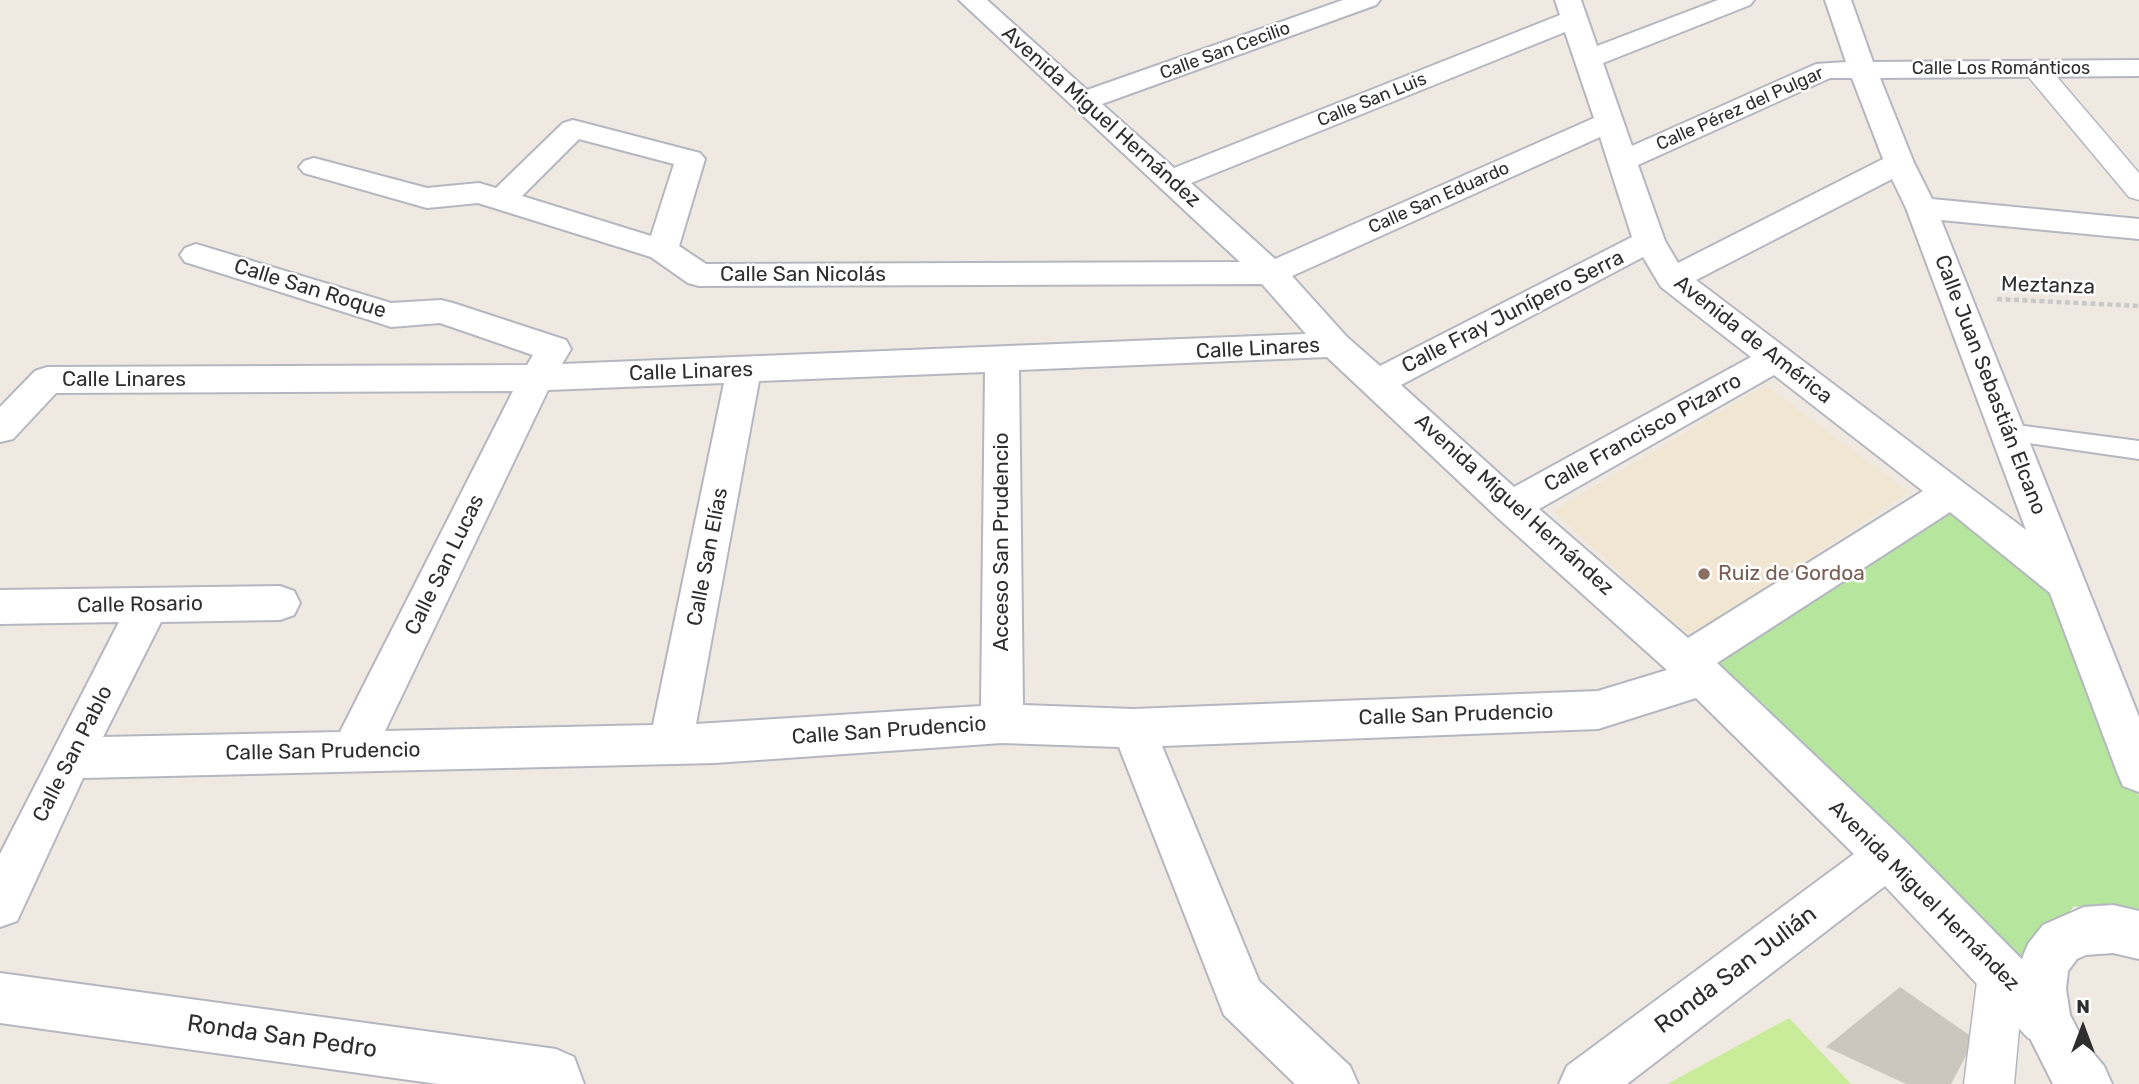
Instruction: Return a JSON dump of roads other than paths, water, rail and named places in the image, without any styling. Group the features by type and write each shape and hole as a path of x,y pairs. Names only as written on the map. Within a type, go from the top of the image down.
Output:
{"street":[{"name":"Avenida Miguel Hernández","path":"972,0 1271,273 1335,345 1511,507 1695,669 1888,856 2046,1020"},
{"name":"Calle San Cecilio","path":"1083,101 1367,0"},
{"path":"1588,59 1741,0"},
{"name":"Calle Juan Sebastián Elcano","path":"1838,0 1899,163 1921,208 2139,772"},
{"name":"Avenida de América","path":"1571,10 1649,241 1672,279 2068,585"},
{"name":"Calle San Luis","path":"1171,180 1571,10"},
{"name":"Calle Los Románticos","path":"1862,68 2139,68"},
{"name":"Calle Pérez del Pulgar","path":"1622,161 1826,70 1862,68"},
{"path":"2036,69 2139,191"},
{"name":"Calle San Eduardo","path":"1271,273 1607,123"},
{"path":"501,200 573,130 690,159 662,250"},
{"path":"1672,279 1899,163"},
{"name":"Calle San Nicolás","path":"314,167 427,198 479,193 662,250 699,275 1271,273"},
{"path":"1921,208 2139,229"},
{"name":"Calle Fray Junípero Serra","path":"1378,382 1649,241"},
{"name":"Calle San Roque","path":"196,255 391,315 441,312 554,349 537,378"},
{"name":"Calle Linares","path":"0,429 47,380 537,378 1002,361 1335,345"},
{"name":"Calle Francisco Pizarro","path":"1511,507 1775,359"},
{"name":"Acceso San Prudencio","path":"1002,361 1002,724"},
{"name":"Calle San Elías","path":"671,744 744,370"},
{"name":"Calle San Lucas","path":"353,751 537,378"},
{"name":"Calle San Prudencio","path":"70,758 671,744 1002,724 1133,728 1598,710 1695,669 1951,492"},
{"name":"Calle Rosario","path":"0,607 280,603"},
{"name":"Calle San Pablo","path":"0,904 70,758 149,605"},
{"path":"1133,728 1241,998 1332,1084"},
{"name":"Ronda San Julián","path":"1585,1084 1888,856"},
{"path":"2086,1084 2066,1060 2046,1020 2040,989 2045,961 2060,942 2084,931 2113,929 2139,935"},
{"path":"1989,1084 2001,974"},
{"name":"Ronda San Pedro","path":"0,998 556,1075 558,1084"}],"lane":[{"path":"2009,433 2139,450"}],"place":[{"name":"Ruiz de Gordoa","path":"1704,574"}]}
